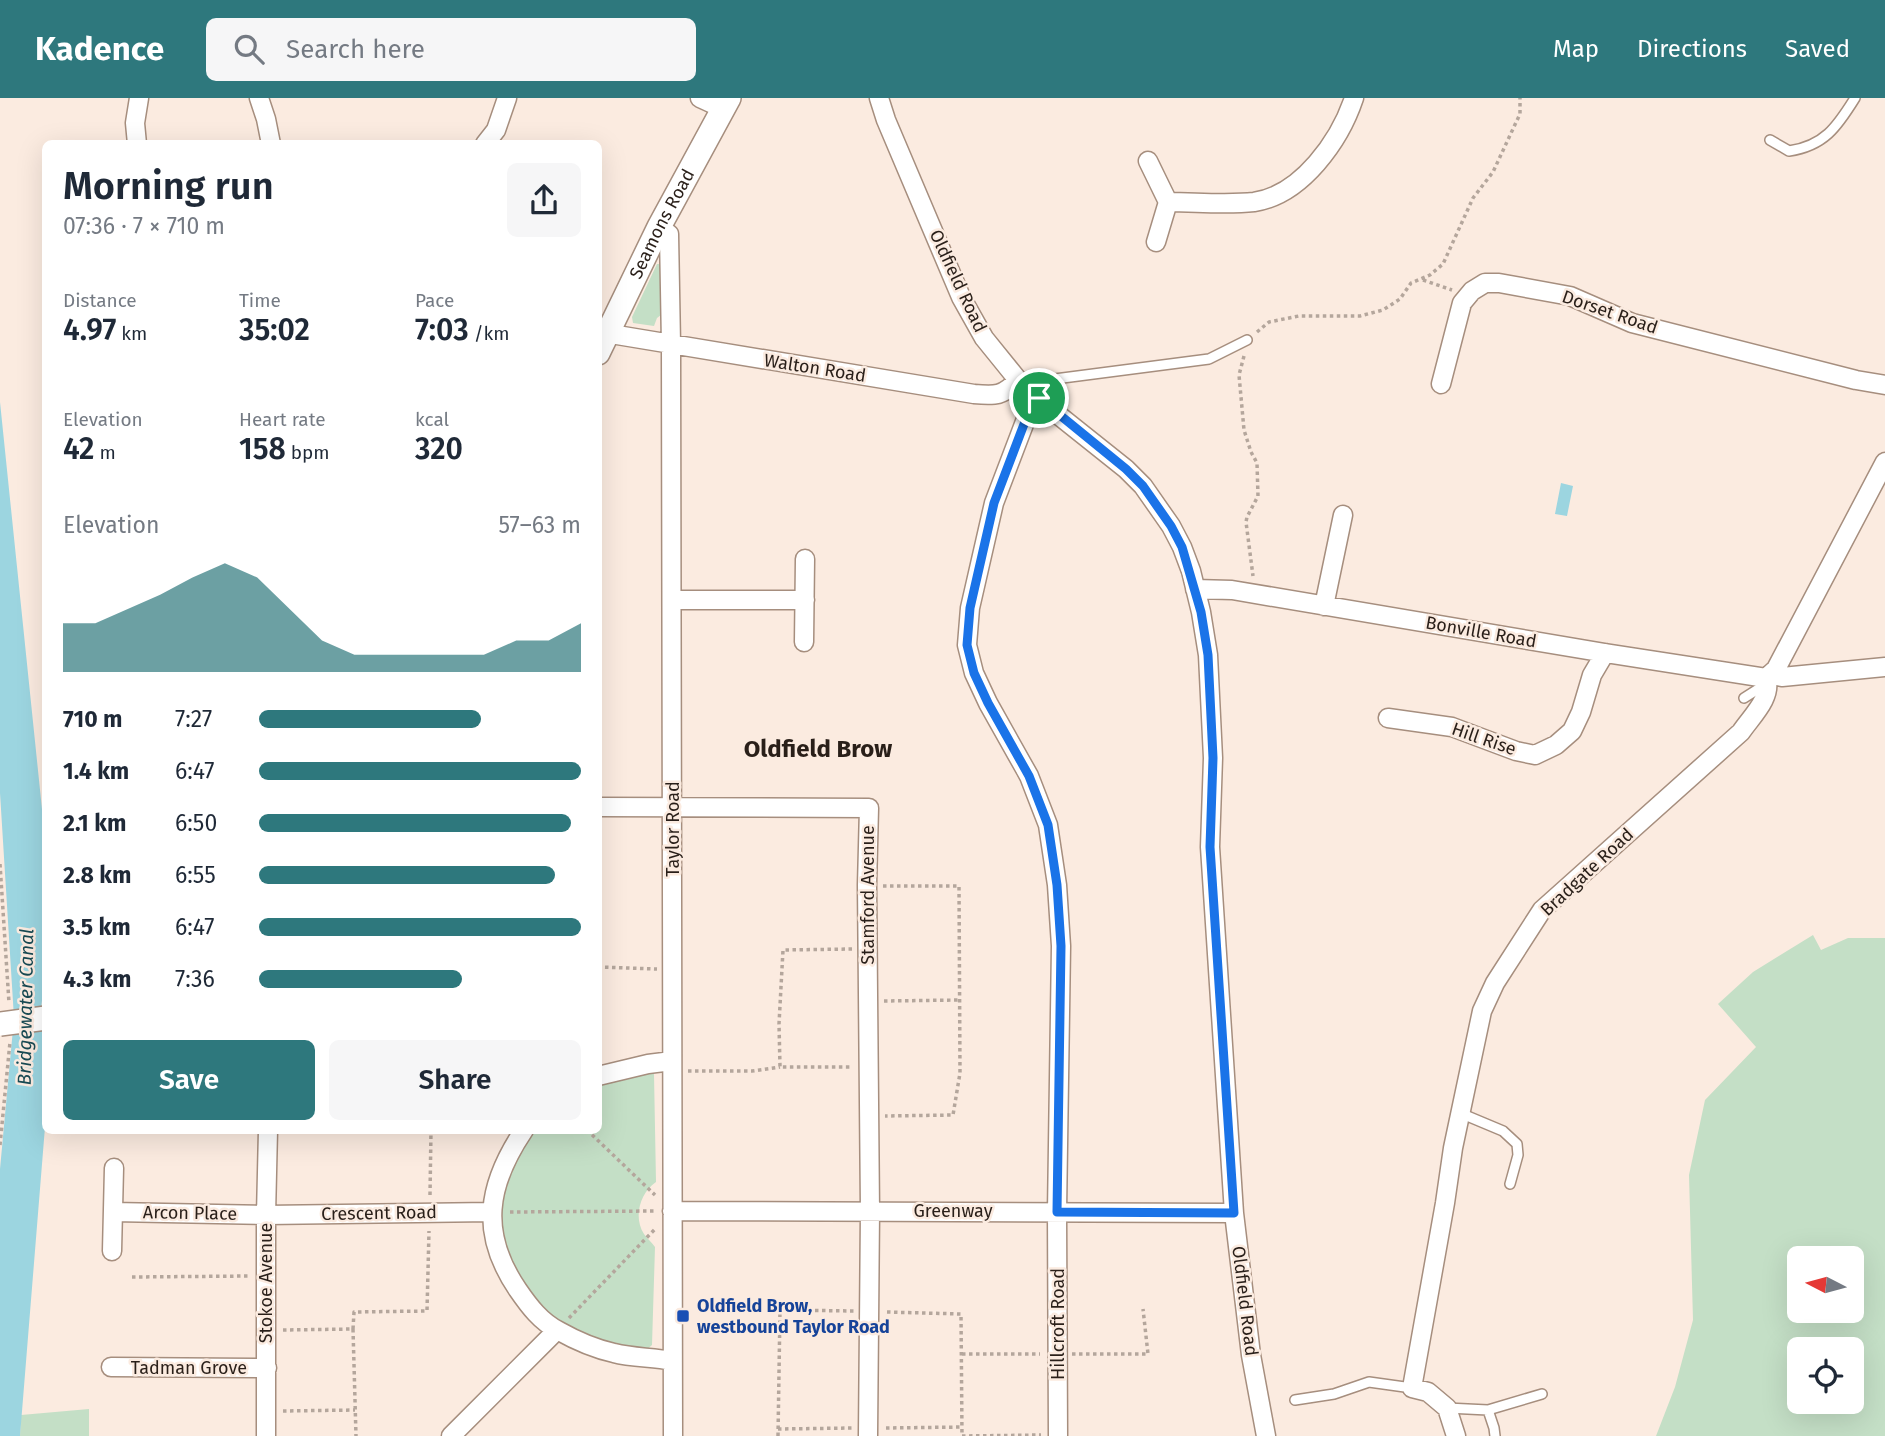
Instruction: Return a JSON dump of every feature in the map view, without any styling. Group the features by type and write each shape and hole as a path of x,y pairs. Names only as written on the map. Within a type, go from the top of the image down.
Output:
{"street":[{"path":"137,140 135,123 139,98"},
{"path":"259,98 270,140"},
{"path":"488,140 496,130 507,98"},
{"path":"700,98 727,103"},
{"name":"Oldfield Road","path":"879,98 961,297 984,338 1020,382 1143,486 1182,547 1195,589 1208,655 1213,758 1210,847 1234,1213 1251,1355 1266,1436"},
{"path":"1168,202 1256,202 1281,194 1322,158 1341,129 1354,98"},
{"name":"Seamons Road","path":"602,344 659,227 727,103"},
{"path":"1148,161 1168,202 1156,242"},
{"name":"Taylor Road","path":"659,227 669,234 671,344 673,1436"},
{"name":"Dorset Road","path":"1441,384 1462,303 1472,291 1485,283 1499,283 1570,296 1633,323 1885,385"},
{"name":"Walton Road","path":"608,331 617,335 974,394 996,396 1020,382"},
{"name":"Hillcroft Road","path":"1039,398 1026,419 994,503 970,608 967,645 974,673 1029,776 1048,825 1057,885 1061,946 1057,1212 1058,1435"},
{"name":"Bradgate Road","path":"1412,1388 1453,1147 1482,1011 1494,983 1542,910 1741,732 1763,701 1768,679 1878,491 1885,462"},
{"path":"1324,606 1343,515"},
{"path":"804,642 806,559"},
{"name":"Bonville Road","path":"1195,589 1232,590 1768,679 1885,667"},
{"path":"672,600 805,600"},
{"name":"Hill Rise","path":"1388,718 1452,727 1516,751 1535,755 1556,745 1572,731 1592,675 1605,653"},
{"name":"Stamford Avenue","path":"602,807 869,808 868,1436"},
{"path":"7,1024 42,1019"},
{"path":"602,1075 648,1064 672,1066"},
{"name":"Stokoe Avenue","path":"266,1436 268,1134"},
{"path":"521,1134 499,1176 491,1212 497,1248 505,1271 531,1310 557,1330 614,1353 673,1361"},
{"path":"112,1251 114,1168"},
{"name":"Greenway","path":"672,1211 1234,1213"},
{"name":"Arcon Place","path":"113,1212 266,1215"},
{"name":"Crescent Road","path":"266,1215 491,1212"},
{"path":"451,1436 557,1330"},
{"name":"Tadman Grove","path":"111,1367 267,1368"},
{"path":"1412,1388 1428,1392 1447,1408 1455,1436"}],"lane":[{"path":"1770,140 1789,151 1804,149 1820,141 1839,124 1855,98"},
{"path":"1020,382 1209,359 1247,340"},
{"path":"1744,698 1768,679"},
{"path":"1460,1113 1503,1131 1517,1144 1518,1155 1510,1184"},
{"path":"1295,1400 1334,1394 1369,1382 1412,1388"},
{"path":"1447,1408 1488,1410 1542,1394"},
{"path":"1488,1410 1495,1436"}],"path":[{"path":"1255,595 1246,522 1258,496 1257,463 1244,430 1239,375 1247,340 1269,322 1299,316 1360,316 1383,310 1400,299 1410,284 1430,275 1443,264 1473,198 1493,172 1520,114 1520,98"},
{"path":"1421,279 1457,292"},
{"path":"0,864 7,1024 6,1080 0,1144"},
{"path":"867,886 959,886 960,1000 960,1073 953,1115 869,1116"},
{"path":"780,1067 779,1024 783,950 867,949"},
{"path":"602,967 673,969"},
{"path":"868,1001 960,1000"},
{"path":"672,1066 752,1071 780,1067 868,1067"},
{"path":"0,1079 6,1080"},
{"path":"356,1436 354,1311 427,1311 431,1134"},
{"path":"591,1134 672,1211"},
{"path":"491,1212 672,1211"},
{"path":"557,1330 672,1211"},
{"path":"132,1277 267,1276"},
{"path":"1143,1309 1148,1354"},
{"path":"267,1330 353,1329"},
{"path":"267,1411 355,1410"},
{"path":"962,1436 1058,1435"}],"green space":[{"path":"657,264 660,264 661,315 654,326 633,323 632,317"},
{"path":"1813,935 1821,950 1848,938 1885,938 1885,1436 1656,1436 1675,1387 1693,1320 1689,1175 1705,1100 1756,1047 1718,1004 1753,972"},
{"path":"649,1072 654,1074 656,1182 642,1199 639,1213 644,1234 655,1247 652,1345 645,1351 615,1351 556,1327 508,1270 495,1201 526,1134 602,1134 602,1079"},
{"path":"89,1409 89,1436 20,1436 21,1415"}],"water":[{"name":"Bridgewater Canal","path":"0,402 42,809 41,1009 42,1134 44,1134 20,1436 0,1436 0,1169 14,1018 0,793"},
{"path":"1561,483 1573,486 1567,516 1555,514"}],"place":[{"name":"Oldfield Brow, westbound Taylor Road","path":"683,1316"}],"district":[{"name":"Oldfield Brow","path":"818,749"}],"route":[{"path":"1039,398 1143,486 1182,547 1201,612 1208,655 1213,758 1210,847 1234,1213 1057,1212 1061,946 1057,885 1048,825 1029,776 974,673 967,645 970,608 994,503 1026,419 1039,398"}]}
